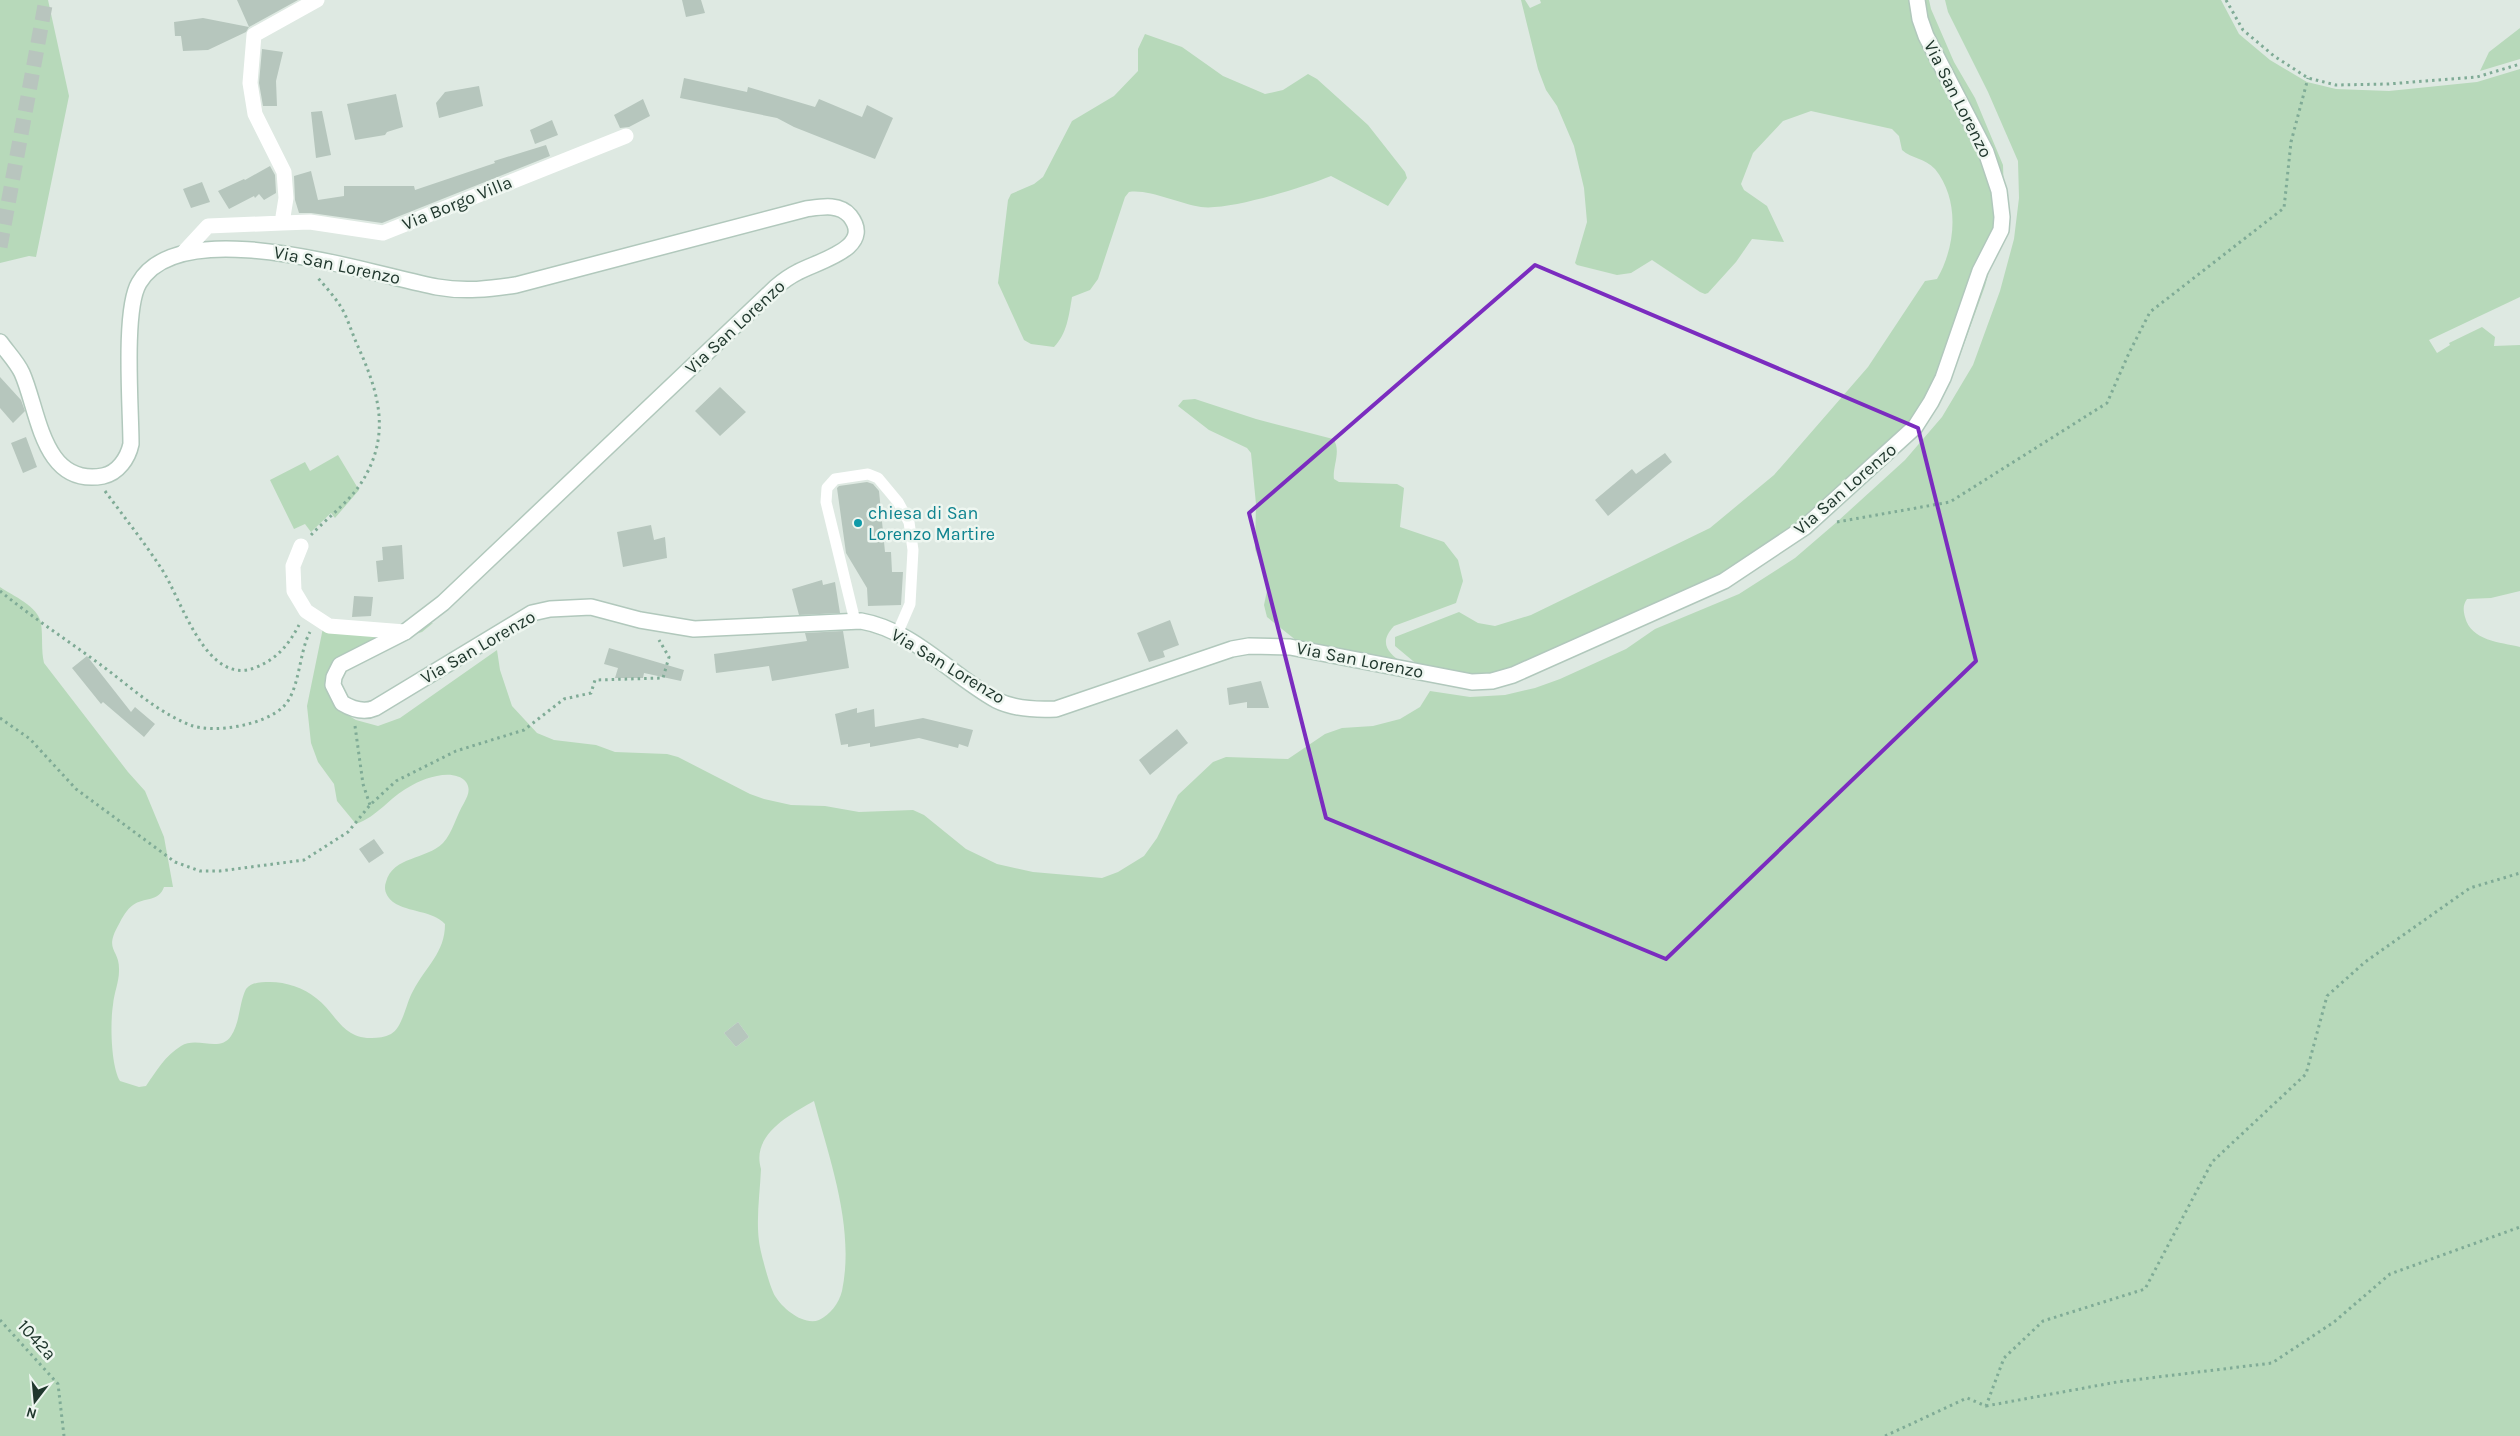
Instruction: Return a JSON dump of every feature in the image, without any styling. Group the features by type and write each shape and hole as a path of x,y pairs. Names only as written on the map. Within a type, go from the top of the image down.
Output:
{"street":[{"path":"282,222 286,198 284,172 255,114 250,82 254,35 317,0"},
{"name":"Via San Lorenzo","path":"95,477 113,472 128,456 131,444 130,322 138,284 149,270 160,261 183,253 262,250 301,256 439,287 486,289 516,285 806,209 825,206 837,207 847,212 855,222 857,233 853,242 845,250 798,271 776,287 443,603 406,632 365,654 350,658 336,670 333,685 342,703 352,708 368,711 532,613 578,606 640,620 694,629 854,621 870,622 897,634 997,700 1035,710 1056,709 1232,649 1249,646 1290,647 1472,682 1482,682 1513,675 1724,580 1805,527 1915,427 1931,402 1943,378 1980,271 2001,230 2002,217 1999,192 1986,152 1926,36 1920,19 1917,0"},
{"name":"Via Borgo Villa","path":"183,253 208,226 310,222 383,233 626,136"},
{"path":"0,342 21,371 44,442 55,460 73,473 95,477"},
{"path":"301,546 293,566 294,591 312,615 329,626 406,632"}],"lane":[{"path":"854,621 826,502 827,488 835,479 868,474 878,478 898,502 909,522 913,550 910,604 897,634"}],"path":[{"path":"2226,0 2243,30 2274,56 2308,78 2336,85 2388,84 2477,77 2520,64"},
{"path":"1834,522 1950,502 2107,403 2150,312 2284,208 2292,142 2308,78"},
{"path":"301,256 340,307 367,365 377,398 381,423 378,448 367,475 344,504 301,546"},
{"path":"95,477 162,569 202,644 220,664 250,670 270,662 280,654 312,615"},
{"path":"0,591 112,674 148,704 191,726 234,727 254,723 271,716 285,705 298,677 312,615"},
{"path":"0,718 30,738 76,789 104,808 122,825 175,862 200,871 304,860 348,832 370,805 396,781 456,751 524,730 564,699 591,693 595,680 663,678 669,657 658,639 640,620"},
{"path":"352,708 363,784 370,805"},
{"path":"1986,1406 2004,1358 2043,1321 2145,1289 2212,1162 2306,1074 2327,996 2364,962 2470,888 2520,873"},
{"path":"1885,1436 1967,1398 1986,1406 2117,1382 2272,1363 2334,1322 2390,1274 2520,1227"},
{"name":"1042a","path":"0,1320 58,1384 64,1436"}],"highlighted area":[{"path":"1535,265 1918,428 1976,661 1666,959 1326,818 1249,513"}],"green space":[{"path":"0,0 48,0 69,96 36,257 29,256 0,263"},
{"path":"1521,0 1525,0 1530,8 1541,3 1540,0 1929,0 1931,9 1954,62 1975,98 2003,165 2004,197 1999,235 1985,286 1959,358 1929,408 1828,510 1618,636 1554,665 1503,680 1419,666 1395,646 1395,637 1459,612 1478,623 1495,626 1531,615 1710,528 1774,475 1868,367 1925,281 1937,279 1948,252 1952,223 1949,195 1943,181 1931,165 1902,150 1899,136 1892,129 1811,111 1783,121 1753,153 1741,184 1744,190 1767,206 1784,242 1752,239 1736,262 1708,293 1700,292 1652,260 1631,273 1617,275 1577,265 1575,263 1587,222 1584,188 1574,146 1557,106 1546,90 1538,69"},
{"path":"1945,0 2221,0 2239,34 2270,60 2307,82 2336,89 2389,91 2477,82 2520,69 2520,297 2429,340 2437,353 2450,345 2449,343 2482,327 2495,337 2494,346 2520,345 2520,591 2491,598 2467,599 2464,609 2468,625 2480,636 2495,642 2520,647 2520,1436 0,1436 0,587 30,607 39,617 42,628 44,663 128,772 145,791 164,837 173,887 164,887 159,895 131,907 122,919 112,940 113,949 119,964 112,1022 112,1044 115,1065 120,1081 139,1087 146,1086 166,1059 181,1046 187,1043 215,1044 226,1041 234,1031 246,989 257,983 282,983 306,991 323,1004 346,1030 353,1034 372,1038 391,1034 399,1026 413,991 442,943 445,924 434,916 399,906 389,898 385,885 395,867 428,853 443,843 467,798 468,785 453,775 429,778 402,791 370,817 356,824 337,801 334,784 318,762 311,743 307,706 323,628 399,629 424,627 425,624 433,623 422,632 390,642 340,665 341,711 356,720 378,726 400,718 497,650 500,670 512,706 537,733 554,740 596,745 615,752 667,754 678,757 750,794 791,805 825,806 859,812 913,810 924,815 966,849 997,864 1033,872 1102,878 1118,872 1144,856 1157,838 1178,795 1213,762 1226,757 1288,759 1325,734 1342,728 1373,726 1400,719 1420,707 1430,691 1470,697 1505,695 1535,688 1560,679 1626,649 1655,629 1739,594 1795,558 1905,460 1942,417 1973,365 2000,291 2014,239 2019,198 2018,161 1988,92 1948,12","holes":["738,1022 749,1037 736,1047 724,1033","814,1101 839,1195 843,1219 845,1267 842,1291 836,1304 823,1318 807,1321 794,1315 783,1306 775,1296 768,1278 759,1241 761,1169 759,1157 767,1136 774,1128"]},
{"path":"2520,28 2520,59 2480,71 2489,52"},
{"path":"1145,34 1182,47 1223,76 1265,94 1283,90 1308,74 1317,79 1368,125 1405,172 1407,178 1388,206 1331,176 1266,197 1214,207 1201,207 1146,193 1129,192 1125,197 1098,279 1090,290 1072,297 1067,324 1062,336 1054,347 1031,344 1024,340 998,283 1008,200 1011,194 1034,184 1043,177 1072,121 1114,96 1138,71 1138,49"},
{"path":"1195,399 1256,419 1333,439 1337,448 1334,479 1339,482 1397,484 1404,488 1400,527 1444,542 1458,560 1463,581 1456,603 1394,626 1389,632 1386,643 1387,647 1393,656 1404,664 1297,641 1267,617 1264,605 1268,586 1255,549 1256,504 1251,453 1247,448 1209,430 1178,406 1183,400"},
{"path":"338,455 359,490 335,518 331,513 311,532 305,524 294,529 270,480 305,462 310,471"}],"building":[{"path":"237,0 298,0 249,27"},
{"path":"682,0 701,0 705,13 686,17"},
{"path":"203,18 249,27 246,32 208,50 183,51 181,36 175,36 174,22"},
{"path":"262,49 283,52 276,81 277,106 263,106 259,83"},
{"path":"684,78 747,92 748,87 815,107 819,99 862,117 867,105 893,118 875,159 794,127 777,118 680,98"},
{"path":"479,86 483,106 439,118 436,103 445,92"},
{"path":"396,94 403,127 387,132 385,135 355,140 347,104"},
{"path":"643,99 650,116 629,127 620,128 614,115"},
{"path":"322,111 331,155 316,158 311,112"},
{"path":"552,120 558,135 535,144 530,130"},
{"path":"546,145 550,156 382,223 299,213 295,200 294,176 311,171 318,200 344,196 344,186 414,186 415,190 495,163 494,161"},
{"path":"270,166 275,175 276,193 264,200 259,194 255,198 254,196 229,209 218,191 245,180"},
{"path":"202,182 210,202 191,208 183,189"},
{"path":"0,377 21,400 25,411 13,423 0,408"},
{"path":"720,387 746,412 720,436 695,411"},
{"path":"26,437 37,467 23,473 11,443"},
{"path":"1665,453 1672,462 1608,516 1595,500 1632,469 1636,474"},
{"path":"867,482 873,484 879,491 885,552 891,552 892,572 903,572 901,605 868,606 867,588 846,553 837,488 839,486"},
{"path":"651,525 654,540 665,537 667,558 623,567 617,532"},
{"path":"402,545 404,579 378,582 376,561 383,560 382,547"},
{"path":"822,580 823,585 835,582 840,613 799,615 792,589"},
{"path":"354,596 373,597 371,616 352,617"},
{"path":"1170,620 1179,645 1163,651 1165,657 1149,662 1137,633"},
{"path":"843,631 849,668 772,681 769,666 716,673 714,654 807,641 805,633"},
{"path":"609,648 684,670 681,681 644,673 643,678 615,678 618,668 604,664"},
{"path":"87,656 131,712 135,707 155,724 144,737 103,702 101,704 72,668"},
{"path":"1261,681 1269,708 1247,708 1247,702 1229,705 1227,688"},
{"path":"857,708 857,713 874,709 875,727 923,718 973,730 968,747 959,744 958,748 919,738 870,747 870,743 848,747 848,744 841,745 835,714"},
{"path":"1177,729 1188,743 1150,775 1139,760"},
{"path":"374,839 384,853 369,863 359,849"},
{"path":"738,1022 749,1037 736,1047 724,1033"}],"tunnel":[{"path":"0,247 46,0"}],"place":[{"name":"chiesa di San Lorenzo Martire","path":"858,523"}]}
